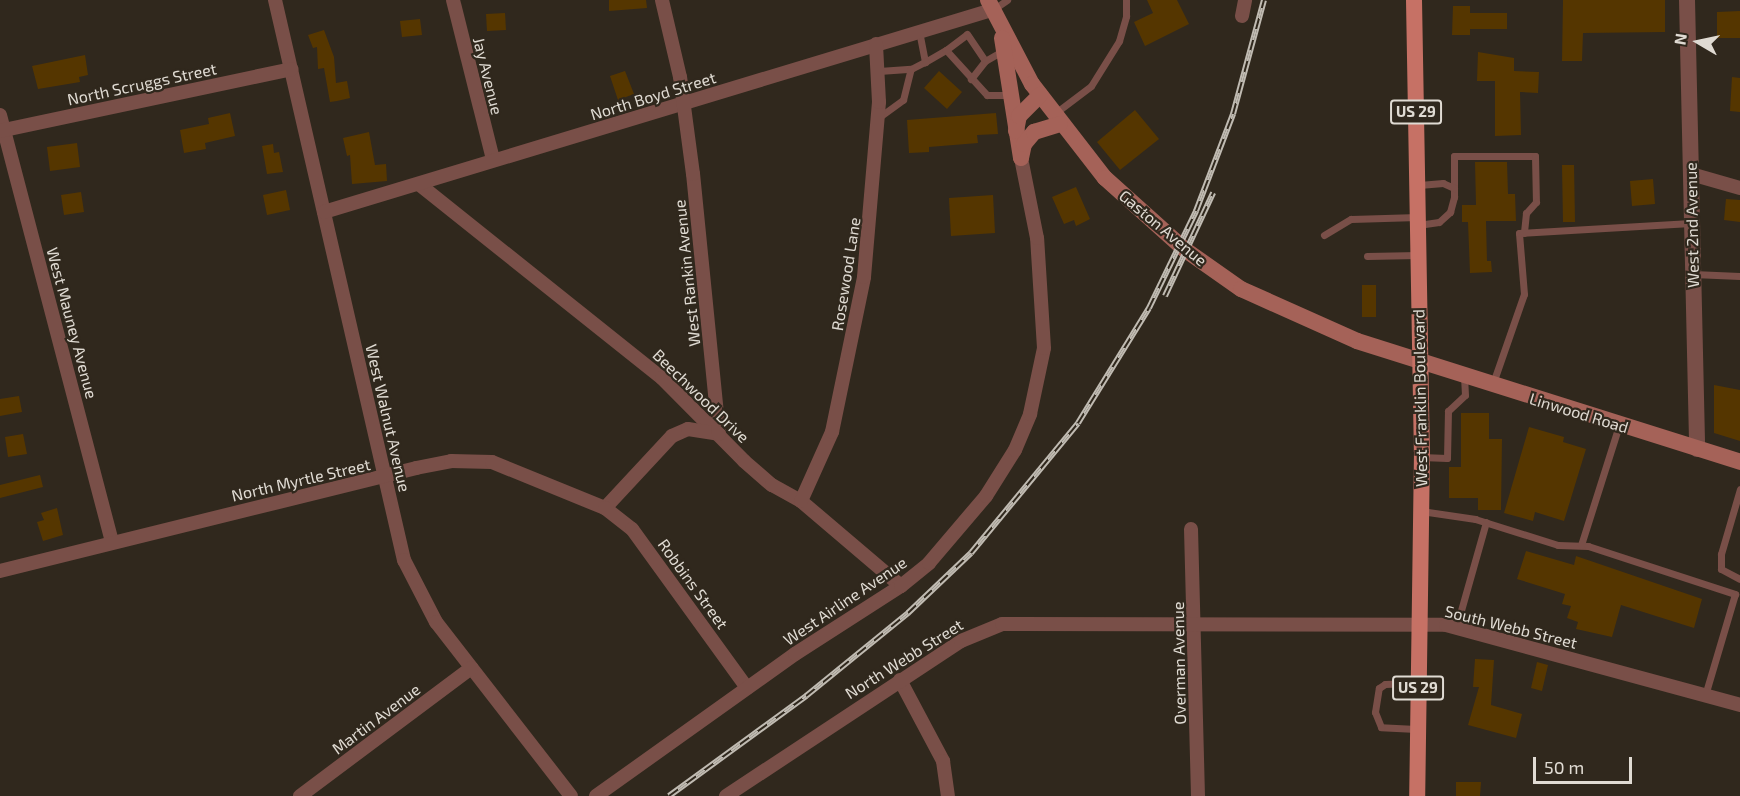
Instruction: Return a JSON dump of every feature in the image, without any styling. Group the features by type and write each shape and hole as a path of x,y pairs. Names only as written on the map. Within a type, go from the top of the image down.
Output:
{"main road":[{"name":"West Franklin Boulevard","path":"1414,0 1421,457 1417,796"},
{"path":"993,12 1004,50 1009,95 1021,158"},
{"name":"Gaston Avenue","path":"993,12 1040,95 1057,119 1105,178 1144,215 1241,289 1332,332 1419,361"},
{"path":"1016,132 1019,117 1040,95"},
{"path":"1021,158 1023,144 1034,132 1057,119"},
{"name":"Linwood Road","path":"1419,361 1740,462"}],"street":[{"name":"West Walnut Avenue","path":"275,0 399,543 412,581 431,615 571,796"},
{"name":"Jay Avenue","path":"453,0 493,159"},
{"name":"West Rankin Avenue","path":"662,0 683,105 719,434"},
{"path":"1242,16 1245,0"},
{"name":"West 2nd Avenue","path":"1686,0 1697,449"},
{"name":"North Boyd Street","path":"324,212 420,185 493,159 683,105 876,44 993,12"},
{"name":"Rosewood Lane","path":"801,501 832,432 843,391 864,277 878,118 879,71 876,44"},
{"name":"North Scruggs Street","path":"2,131 291,69"},
{"name":"West Mauney Avenue","path":"0,115 2,131 112,541"},
{"name":"West Airline Avenue","path":"596,796 747,688 901,586 929,563 986,496 1015,450 1040,380 1043,293 1021,158"},
{"path":"1691,174 1740,188"},
{"name":"Beechwood Drive","path":"420,185 662,378 772,485 801,501 901,586"},
{"path":"605,508 672,436 688,429 719,434"},
{"name":"North Myrtle Street","path":"0,571 112,541 451,461 492,462 605,508"},
{"name":"Robbins Street","path":"605,508 632,529 655,557 747,688"},
{"name":"Overman Avenue","path":"1191,529 1196,624 1198,796"},
{"name":"North Webb Street","path":"726,796 961,641 1002,624 1196,624"},
{"name":"South Webb Street","path":"1196,624 1419,625 1456,628 1740,705"},
{"name":"Martin Avenue","path":"300,796 471,668"},
{"path":"900,680 943,761 948,796"}],"lane":[{"path":"993,12 1007,0"},
{"path":"1057,119 1091,86 1119,41 1126,16 1126,0"},
{"path":"959,20 985,61"},
{"path":"919,32 925,62"},
{"path":"879,71 911,69 946,50 967,34"},
{"path":"946,50 987,95 1009,95"},
{"path":"970,79 985,61 1004,50"},
{"path":"878,118 903,100 911,69"},
{"path":"1324,235 1351,219 1439,222 1450,212 1454,188 1454,156 1535,156 1536,202 1526,213 1524,233"},
{"path":"1417,185 1443,183 1454,188"},
{"path":"1492,385 1524,294 1519,233 1691,224"},
{"path":"1368,256 1418,255"},
{"path":"1693,274 1740,276"},
{"path":"1421,457 1447,458 1448,411 1465,395 1464,376"},
{"path":"1581,545 1619,424"},
{"path":"1740,489 1721,554 1721,569 1740,579"},
{"path":"1421,511 1486,522 1558,545 1581,545 1735,594 1705,695"},
{"path":"1456,628 1486,522"},
{"path":"1418,683 1385,684 1379,688 1375,712 1381,727 1418,729"}],"building":[{"path":"609,0 646,0 647,8 609,11"},
{"path":"1147,0 1177,0 1189,24 1145,46 1134,22 1153,13"},
{"path":"1563,0 1665,0 1665,32 1583,33 1582,61 1562,61"},
{"path":"1453,6 1470,6 1470,13 1507,13 1507,29 1470,29 1470,35 1452,35"},
{"path":"1740,11 1740,38 1717,38 1717,12"},
{"path":"505,13 506,30 487,31 486,14"},
{"path":"420,19 422,35 402,37 400,21"},
{"path":"324,30 334,57 336,83 347,81 350,98 330,102 324,68 318,69 317,47 313,48 308,35"},
{"path":"1478,52 1514,58 1514,71 1539,72 1538,93 1520,92 1521,135 1495,136 1495,81 1477,81"},
{"path":"85,55 88,75 79,77 80,82 38,89 32,66"},
{"path":"625,71 634,94 618,100 610,76"},
{"path":"939,71 962,92 947,109 924,88"},
{"path":"1732,77 1740,78 1740,112 1730,111"},
{"path":"1135,110 1159,139 1120,170 1097,142"},
{"path":"230,113 235,136 205,143 206,149 184,153 180,130 209,124 208,118"},
{"path":"996,113 998,134 977,135 978,143 929,147 929,152 909,153 907,120"},
{"path":"369,132 375,165 386,164 387,181 352,184 350,155 347,156 343,138"},
{"path":"77,143 80,167 50,171 47,147"},
{"path":"273,144 274,153 279,152 283,172 267,174 262,146"},
{"path":"1475,162 1507,162 1508,194 1515,194 1516,221 1486,221 1487,261 1491,261 1492,272 1470,273 1468,222 1462,222 1462,205 1476,205"},
{"path":"1562,165 1574,165 1575,222 1563,222"},
{"path":"1653,179 1655,204 1632,206 1630,181"},
{"path":"1076,187 1090,219 1076,226 1074,220 1064,224 1052,197"},
{"path":"286,190 290,210 267,215 263,195"},
{"path":"81,192 84,212 64,215 61,195"},
{"path":"993,195 995,233 951,236 949,198"},
{"path":"1726,199 1740,200 1740,222 1724,220"},
{"path":"1362,285 1376,285 1376,317 1362,317"},
{"path":"1714,385 1740,390 1740,441 1714,433"},
{"path":"19,396 22,412 0,416 0,399"},
{"path":"1461,413 1489,413 1489,439 1502,439 1501,510 1478,510 1478,498 1449,498 1449,467 1461,467"},
{"path":"1529,427 1564,437 1563,442 1586,449 1564,521 1535,512 1533,521 1504,513"},
{"path":"23,434 27,454 8,457 5,437"},
{"path":"40,475 43,487 0,498 0,485"},
{"path":"57,508 63,535 43,541 37,522 44,520 41,513"},
{"path":"1526,551 1574,565 1576,556 1702,599 1694,628 1621,605 1612,637 1576,629 1578,622 1567,618 1571,606 1562,604 1565,594 1517,579"},
{"path":"1475,659 1494,660 1491,705 1522,714 1516,738 1468,725 1479,687 1473,687"},
{"path":"1537,662 1548,665 1542,691 1531,688"},
{"path":"1456,782 1481,782 1480,796 1456,796"}],"railway":[{"path":"669,796 806,696 908,613 971,553 1078,423 1149,308 1196,211 1233,114 1264,0"},
{"path":"1165,296 1213,193"}]}
